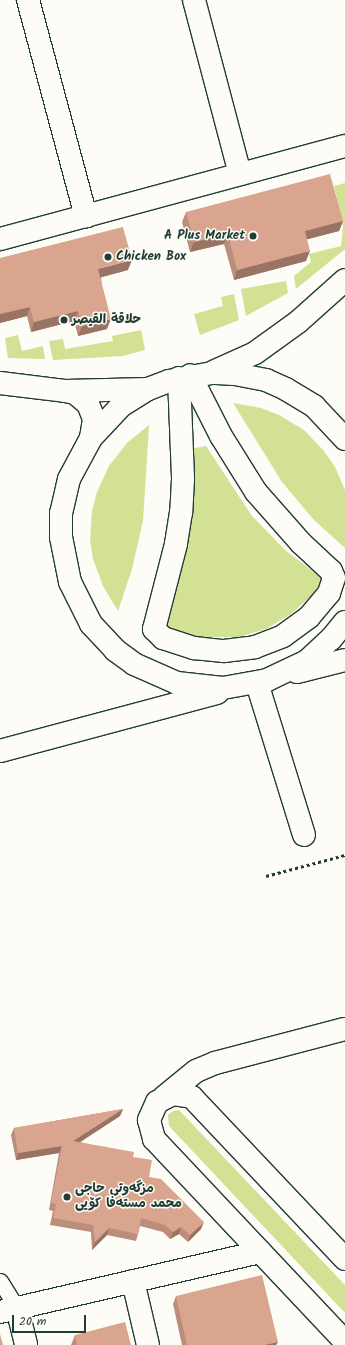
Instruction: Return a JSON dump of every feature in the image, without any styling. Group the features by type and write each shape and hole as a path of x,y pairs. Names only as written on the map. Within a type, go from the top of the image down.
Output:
{"street":[{"path":"28,0 86,216"},
{"path":"194,0 240,174"},
{"path":"0,239 345,146"},
{"path":"212,373 255,353 278,336 345,280"},
{"path":"278,336 267,349 265,358 269,374 281,386"},
{"path":"65,391 148,389 185,377 212,373 250,376 281,386 314,406 345,439"},
{"path":"185,377 256,492 292,533 331,571 334,578 329,593 308,618 283,636 255,647 224,652 194,648 163,638 154,629 176,544 181,512 185,377"},
{"path":"0,383 75,393 88,404 94,420 91,438"},
{"path":"148,389 112,414 91,438 69,479 61,525 66,571 85,614 115,650 154,675 200,687 257,683 306,661 331,639 345,622"},
{"path":"0,751 345,660"},
{"path":"257,683 304,835"},
{"path":"345,1029 215,1063 196,1071 164,1097 151,1111 150,1130 154,1139 345,1342"},
{"path":"164,1097 174,1094 192,1097 345,1260"},
{"path":"26,1345 9,1310 260,1252"},
{"path":"133,1281 148,1345"}],"lane":[{"path":"0,1281 9,1310"}],"path":[{"path":"266,876 345,855"}],"green space":[{"path":"345,183 345,249 296,289 294,276 311,262 309,254 341,246 343,227 334,186"},
{"path":"286,281 288,293 246,316 241,289"},
{"path":"234,294 239,320 200,335 194,314 223,306 221,297"},
{"path":"141,330 145,350 123,356 53,360 49,341 63,339 65,349 113,341 112,336"},
{"path":"18,335 22,351 43,346 45,359 8,358 5,338"},
{"path":"233,403 261,408 279,415 304,430 324,451 335,467 345,490 345,548 314,520 282,482"},
{"path":"149,425 143,521 132,569 118,611 103,586 93,559 90,540 92,511 97,492 109,466 127,443"},
{"path":"206,446 252,516 285,550 323,579 312,595 291,614 266,629 238,637 200,637 163,627 190,449"},
{"path":"179,1110 345,1285 345,1313 169,1126 168,1115 173,1111"}],"building":[{"name":"A Plus Market","path":"330,174 343,221 305,231 310,251 237,270 228,234 194,242 186,212"},
{"path":"123,227 132,260 98,269 111,319 82,326 78,311 34,322 30,307 0,314 0,258"},
{"path":"123,1109 73,1141 134,1152 133,1157 152,1160 149,1177 161,1179 204,1222 190,1235 181,1227 173,1232 165,1225 141,1218 138,1234 109,1228 95,1242 93,1225 53,1218 56,1204 51,1203 62,1146 18,1153 14,1128"},
{"path":"262,1275 278,1342 264,1345 187,1345 176,1296"},
{"path":"125,1322 131,1345 77,1345 75,1335"},
{"path":"0,1334 3,1345 0,1345"}],"place":[{"name":"A Plus Market","path":"253,236"},
{"name":"Chicken Box","path":"108,257"},
{"name":"حلاقة القيصر","path":"64,320"},
{"name":"مزگەوتی حاجی محمد مستەفا کۆیی","path":"67,1197"}]}
